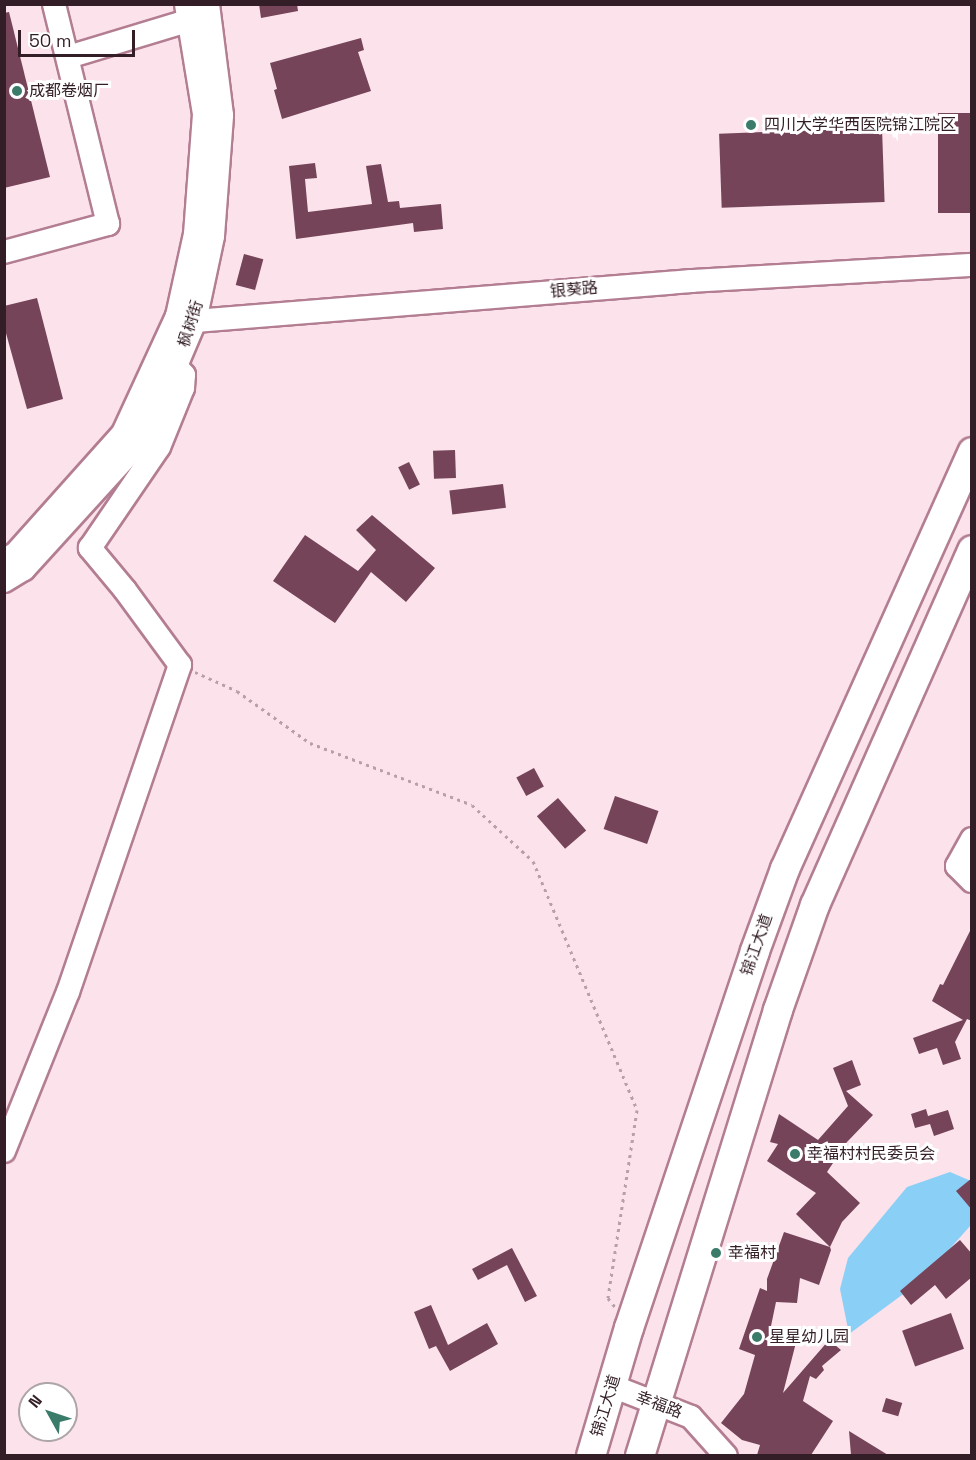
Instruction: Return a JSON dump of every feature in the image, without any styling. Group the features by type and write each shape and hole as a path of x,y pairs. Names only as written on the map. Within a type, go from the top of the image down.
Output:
{"main road":[{"name":"锦江大道","path":"591,1455 629,1328 754,951 785,869 972,452"},
{"path":"640,1455 778,1010 815,905 972,550"}],"street":[{"path":"4,252 108,224 54,4"},
{"path":"68,57 198,11"},
{"name":"枫树街","path":"4,580 24,569 136,446 186,318 204,114 198,11"},
{"name":"银葵路","path":"186,318 691,281 972,265"},
{"path":"4,1151 68,992 180,665 125,590 90,548 159,447 183,388 184,375 168,361"},
{"name":"枫树街","path":"4,560 15,554 123,433 168,361"},
{"path":"972,839 957,866 972,881"},
{"name":"幸福路","path":"612,1386 691,1417 726,1455"}],"path":[{"path":"180,665 237,691 310,743 472,805 533,861 637,1110 608,1298 629,1328"}],"water":[{"path":"950,1172 971,1181 971,1225 921,1281 849,1334 840,1289 848,1258 907,1187"}],"building":[{"path":"259,4 297,4 298,11 261,18"},
{"name":"成都卷烟厂","path":"9,12 50,177 4,188 4,13"},
{"path":"361,38 364,50 358,52 371,91 282,119 270,63"},
{"path":"938,113 972,113 972,213 938,213"},
{"path":"882,128 885,202 722,208 719,134"},
{"path":"315,163 317,178 305,179 308,212 372,204 366,166 381,164 388,202 399,201 400,208 441,204 443,229 414,232 413,223 296,239 289,166"},
{"path":"244,254 263,259 255,290 236,285"},
{"path":"37,298 63,399 27,409 4,326 4,306"},
{"path":"455,450 456,478 434,479 433,451"},
{"path":"409,462 420,484 409,490 398,467"},
{"path":"503,484 506,508 452,514 449,491"},
{"path":"372,515 435,568 406,602 371,572 335,623 273,581 305,535 358,571 376,550 356,530"},
{"path":"534,768 544,787 526,796 516,777"},
{"path":"615,796 658,811 647,844 604,829"},
{"path":"558,798 586,830 565,849 537,816"},
{"path":"972,927 972,1021 967,1019 955,1042 961,1059 943,1065 937,1048 919,1054 913,1038 963,1020 932,1001 940,984 943,985"},
{"path":"852,1060 861,1085 846,1091 873,1115 847,1142 827,1172 860,1203 842,1222 830,1247 796,1214 816,1193 767,1161 778,1144 770,1142 779,1114 818,1140 848,1106 833,1068"},
{"path":"926,1109 928,1116 948,1110 954,1129 934,1136 930,1124 915,1128 911,1114"},
{"path":"972,1178 972,1210 956,1191"},
{"path":"784,1232 830,1247 831,1250 819,1285 800,1278 797,1303 776,1302 771,1326 799,1331 783,1393 829,1340 841,1350 822,1366 824,1370 816,1379 810,1376 803,1401 833,1421 811,1455 757,1455 760,1445 742,1440 721,1423 744,1394 755,1355 739,1349 760,1288 767,1291 767,1279"},
{"path":"960,1240 972,1254 972,1277 946,1299 935,1285 911,1305 900,1291"},
{"path":"512,1248 537,1296 525,1302 507,1265 478,1280 472,1269"},
{"path":"431,1305 448,1345 487,1323 498,1344 450,1371 436,1346 429,1349 414,1312"},
{"path":"951,1313 964,1349 915,1366 902,1331"},
{"path":"886,1398 902,1403 898,1416 882,1411"},
{"path":"849,1431 888,1455 851,1455"}],"place":[{"name":"成都卷烟厂","path":"17,91"},
{"name":"四川大学华西医院锦江院区","path":"751,125"},
{"name":"幸福村村民委员会","path":"795,1154"},
{"name":"幸福村","path":"716,1253"},
{"name":"星星幼儿园","path":"757,1337"}]}
